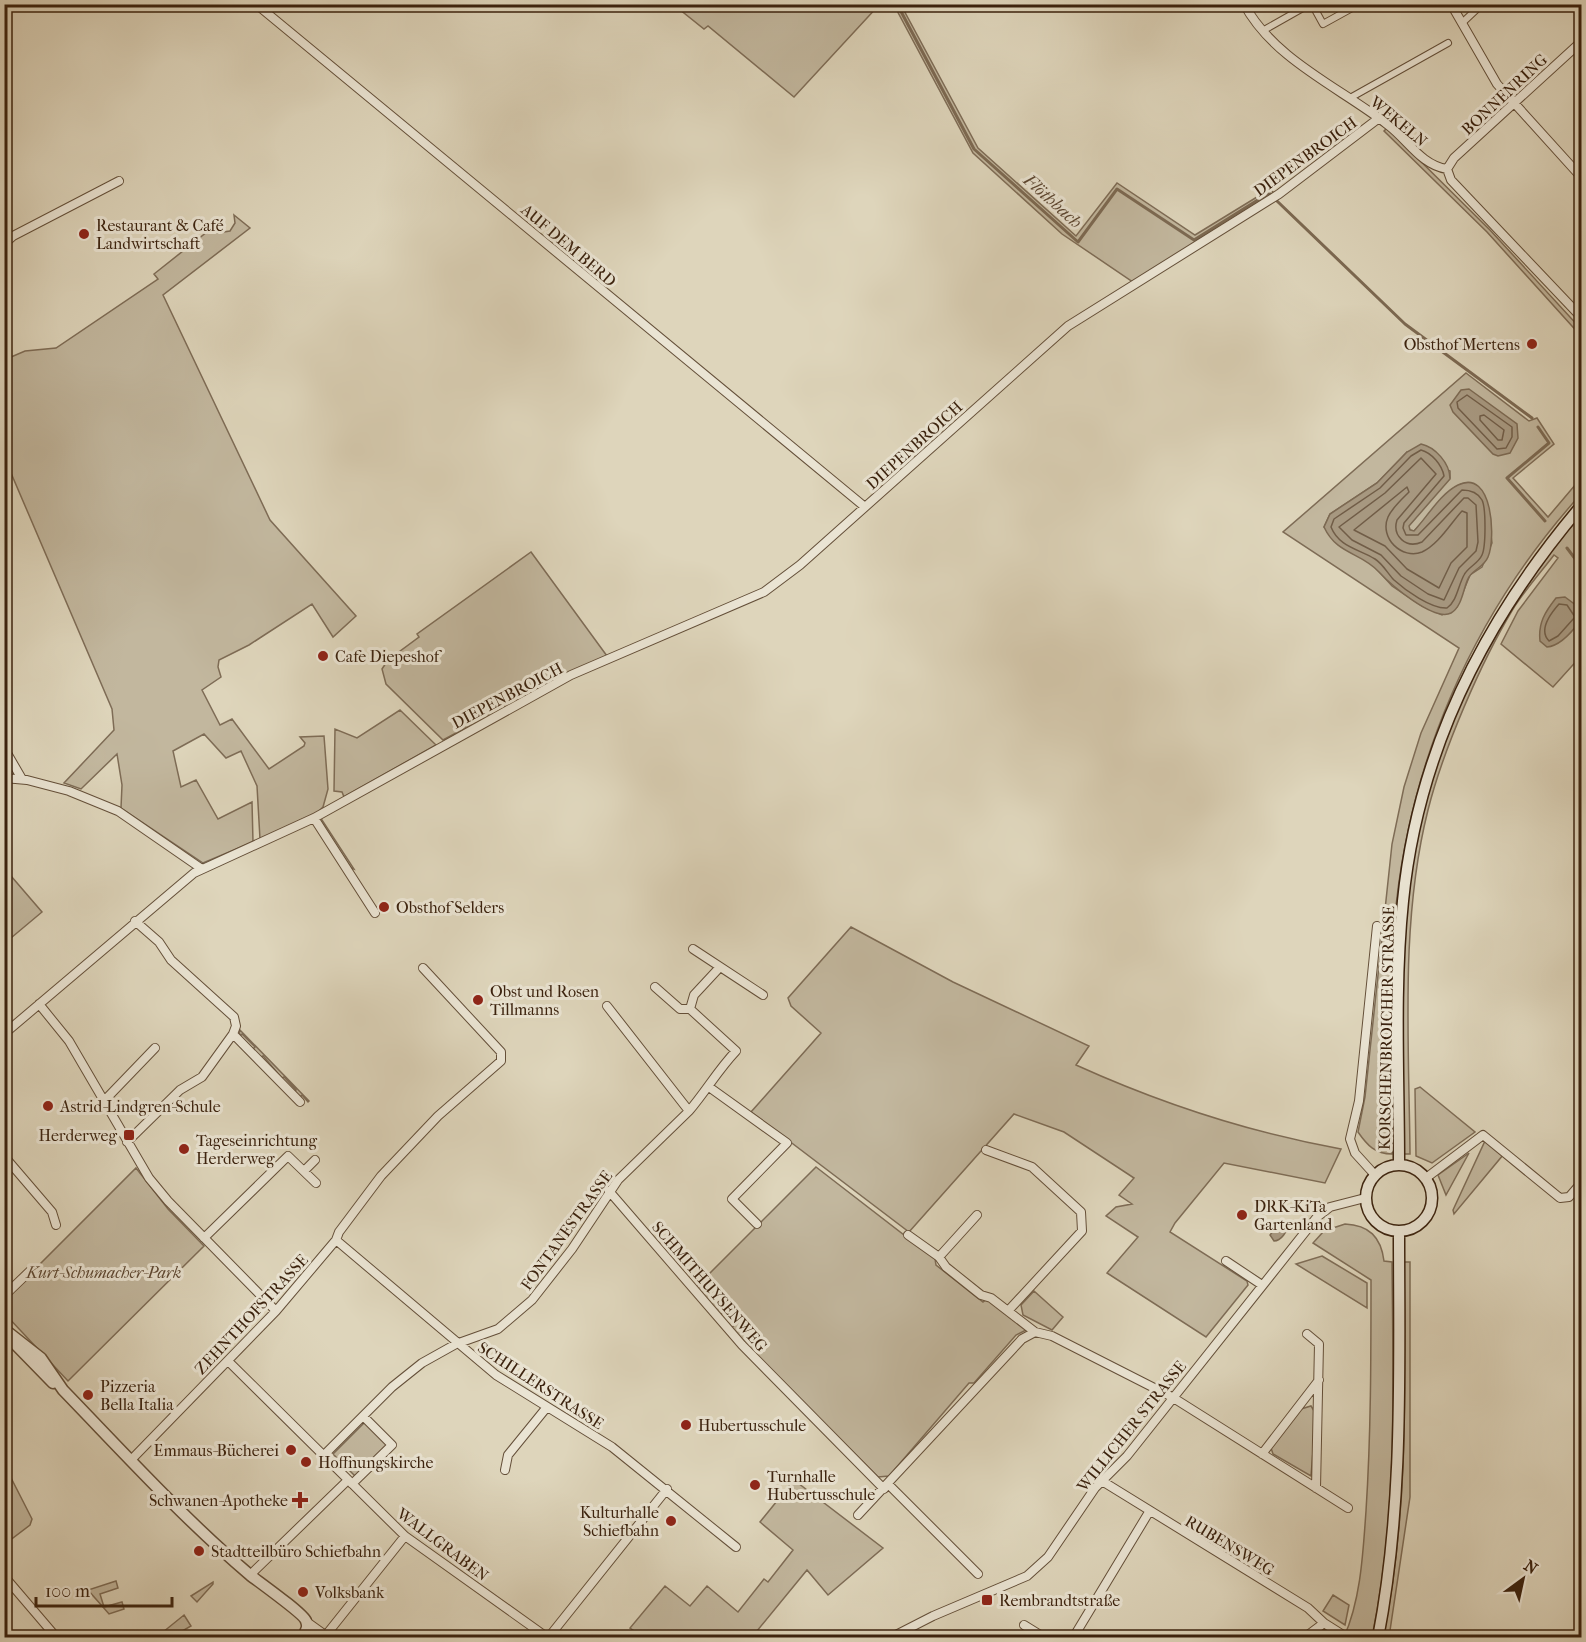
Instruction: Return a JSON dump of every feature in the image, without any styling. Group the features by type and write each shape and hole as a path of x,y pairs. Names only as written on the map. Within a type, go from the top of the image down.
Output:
{"main road":[{"name":"KORSCHENBROICHER STRASSE","path":"1399,1164 1401,925 1409,855 1425,784 1453,706 1487,636 1531,567 1581,505"},
{"path":"1399,1164 1411,1167 1426,1178 1432,1197 1427,1216 1418,1225 1399,1231 1386,1229 1376,1222 1368,1211 1365,1198 1368,1186 1375,1175 1383,1168 1399,1164"},
{"path":"1378,1638 1390,1573 1399,1470 1399,1231"},
{"path":"7,1331 41,1358 63,1390 131,1460 250,1575 303,1615 307,1622 307,1630 302,1638"}],"street":[{"name":"AUF DEM BERD","path":"256,4 865,507"},
{"name":"WEKELN","path":"1244,4 1264,30 1295,60 1379,118 1426,162 1447,169"},
{"path":"1264,30 1311,4 1323,24 1352,8"},
{"path":"1451,4 1497,84 1581,178"},
{"path":"1462,23 1479,7"},
{"name":"BONNENRING","path":"1447,169 1454,158 1581,41"},
{"path":"1350,98 1448,43"},
{"name":"DIEPENBROICH","path":"314,818 441,745 571,675 764,592 800,565 1068,326 1279,194 1379,118"},
{"path":"1447,169 1451,180 1581,318"},
{"path":"4,244 13,236 87,195 119,181"},
{"path":"4,748 22,779"},
{"path":"4,778 22,779 69,791 118,811 202,869"},
{"path":"4,1034 135,921 202,869 314,818 375,912"},
{"path":"127,1142 180,1090 202,1077 233,1034 236,1026 234,1017 171,960 159,942 135,921"},
{"path":"1375,1175 1355,1153 1350,1139 1359,1101 1377,926"},
{"path":"693,949 763,994"},
{"path":"690,1009 694,995 720,967"},
{"name":"ZEHNTHOFSTRASSE","path":"131,1460 276,1311 336,1240 339,1232 381,1177 438,1116 501,1060 501,1052 423,968"},
{"name":"FONTANESTRASSE","path":"324,1455 364,1414 422,1363 456,1344 498,1329 532,1300 572,1249 609,1191 689,1111 709,1087 714,1076 736,1051 690,1009 680,1009 655,987"},
{"path":"39,1004 69,1041 127,1142 162,1193 276,1311"},
{"path":"608,1006 689,1111"},
{"path":"233,1034 300,1102"},
{"path":"103,1101 155,1048"},
{"path":"709,1087 787,1143 732,1199 757,1224"},
{"path":"1426,1178 1483,1135 1560,1198 1569,1197 1581,1182"},
{"path":"986,1150 1032,1167 1081,1212 1082,1231 1008,1311"},
{"path":"4,1156 52,1212 56,1225"},
{"path":"204,1238 288,1156 316,1183"},
{"path":"303,1171 315,1160"},
{"name":"SCHMITHUYSENWEG","path":"609,1191 709,1308 792,1396 978,1574"},
{"name":"WILLICHER STRASSE","path":"890,1638 933,1616 1027,1576 1057,1546 1102,1481 1127,1456 1323,1211 1365,1198"},
{"path":"939,1257 977,1215"},
{"path":"908,1235 939,1257 946,1268 1035,1332 1052,1336 1172,1397 1348,1508"},
{"name":"SCHILLERSTRASSE","path":"336,1240 456,1344 496,1375 612,1447 667,1489 736,1547"},
{"path":"1226,1261 1262,1285"},
{"path":"4,1296 31,1270"},
{"path":"858,1515 1022,1339 1035,1332"},
{"path":"1307,1334 1319,1344 1316,1488"},
{"name":"WALLGRABEN","path":"228,1360 405,1536 548,1638"},
{"path":"1262,1454 1319,1380"},
{"path":"505,1470 508,1455 547,1407"},
{"path":"250,1575 392,1445 364,1414"},
{"name":"RUBENSWEG","path":"1102,1481 1308,1608 1324,1623 1343,1635"},
{"path":"548,1638 667,1489"},
{"path":"1072,1638 1149,1512"},
{"path":"307,1622 328,1636 405,1536"},
{"path":"4,1576 57,1638"},
{"path":"1304,1638 1324,1623"},
{"path":"1024,1625 1045,1638"}],"green space":[{"path":"674,5 879,5 794,97 708,26 704,29"},
{"path":"894,5 901,5 978,148 1076,236 1117,183 1195,235 1270,189 1274,193 1133,282 1062,234 973,153"},
{"path":"1387,128 1490,230 1581,329 1581,336 1487,232 1384,131"},
{"path":"234,215 250,228 163,295 270,520 356,616 333,637 312,604 249,645 219,660 218,667 221,677 202,690 220,725 232,719 269,769 304,746 305,743 300,737 324,736 328,789 323,807 318,812 260,839 257,786 241,751 226,758 204,734 173,751 181,787 196,780 218,819 252,802 253,842 203,863 121,808 122,785 117,754 81,789 64,783 114,730 112,709 5,459 4,360 25,351 56,348 158,279 154,274 212,228 217,233 230,231 235,223"},
{"path":"1466,373 1529,421 1537,418 1554,444 1513,478 1548,517 1581,478 1581,494 1542,541 1508,590 1477,641 1430,750 1413,808 1401,867 1393,936 1392,1154 1372,1148 1358,1132 1365,1097 1392,844 1404,787 1421,733 1459,648 1283,532","holes":["1407,452 1450,471 1450,478 1408,526 1410,530 1414,531 1452,489 1461,484 1490,528 1492,543 1482,567 1470,575 1457,607 1442,615 1422,606 1392,586 1373,565 1324,527 1330,514 1377,483"]},
{"path":"1581,515 1581,656 1553,687 1501,644 1518,611 1558,558 1554,555 1518,602 1488,654 1453,734 1428,810 1419,852 1410,938 1408,1025 1410,1154 1404,1154 1402,1020 1406,918 1414,853 1428,790 1461,698 1489,639 1520,591"},
{"path":"531,552 607,656 570,672 443,740 386,684 382,669 388,660 419,637 417,634"},
{"path":"400,710 436,745 344,797 342,792 334,791 335,729 357,738"},
{"path":"320,817 354,869 351,868 318,819"},
{"path":"5,869 42,912 5,943"},
{"path":"851,927 953,982 1089,1046 1076,1065 1140,1092 1206,1115 1272,1134 1341,1149 1325,1183 1224,1163 1175,1223 1170,1232 1247,1281 1248,1285 1206,1337 1107,1273 1138,1237 1106,1216 1116,1207 1132,1204 1119,1195 1134,1178 1064,1132 1014,1114 909,1232 751,1112 821,1033 791,1006 788,998"},
{"path":"239,1029 309,1101 308,1102 302,1095 300,1097 284,1077 282,1078 263,1056 261,1057 253,1049 255,1047 242,1034 240,1036"},
{"path":"1420,1087 1475,1132 1432,1163 1416,1156 1415,1089"},
{"path":"1485,1141 1503,1155 1454,1214 1453,1210"},
{"path":"1469,1153 1446,1195 1438,1175"},
{"path":"816,1167 935,1259 936,1265 983,1302 988,1298 1028,1329 1016,1335 974,1383 969,1383 889,1476 878,1477 742,1342 731,1328 737,1323 729,1313 718,1314 696,1287"},
{"name":"Kurt-Schumacher-Park","path":"136,1168 168,1209 204,1246 68,1381 5,1314 5,1299"},
{"path":"1345,1224 1361,1227 1372,1234 1380,1245 1384,1261 1392,1262 1393,1403 1390,1497 1380,1590 1372,1637 1344,1637 1358,1591 1364,1543 1370,1424 1371,1280 1313,1243 1324,1231"},
{"path":"1322,1256 1367,1283 1367,1308 1296,1264"},
{"path":"1404,1262 1410,1262 1410,1497 1389,1637 1383,1638 1397,1544 1404,1450"},
{"path":"1034,1291 1063,1317 1052,1330 1023,1315 1021,1305"},
{"path":"1311,1406 1316,1414 1311,1476 1273,1454 1271,1448 1301,1409"},
{"path":"365,1422 388,1445 356,1477 333,1454"},
{"path":"5,1466 32,1519 30,1525 5,1544"},
{"path":"794,1480 883,1548 828,1595 807,1570 752,1637 643,1637 630,1628 665,1586 690,1606 707,1586 738,1612 764,1579 768,1582 793,1550 760,1522"},
{"path":"116,1581 118,1588 100,1594 104,1607 122,1602 124,1609 109,1614 88,1590"},
{"path":"213,1582 197,1602 191,1596"},
{"path":"1333,1595 1349,1605 1345,1625 1323,1611"},
{"path":"184,1615 191,1626 172,1637 167,1637 163,1632"}],"water":[{"path":"1469,389 1517,424 1518,438 1510,453 1498,456 1493,454 1453,412 1450,405 1461,390"},
{"path":"1421,444 1431,448 1441,457 1445,462 1450,479 1409,526 1410,530 1414,531 1440,499 1458,485 1470,482 1479,487 1489,508 1492,536 1488,557 1469,577 1458,606 1451,613 1434,612 1402,593 1372,565 1336,543 1324,527 1330,514 1377,483 1407,452"},
{"path":"1565,597 1577,606 1580,621 1561,641 1547,647 1540,641 1543,618 1556,598"},
{"path":"1280,1222 1287,1225 1286,1230 1281,1238 1274,1241 1270,1235"}],"waterway":[{"name":"Flöthbach","path":"897,4 974,149 1078,242 1117,189 1194,240 1269,193 1270,195"},
{"name":"Flöthbach","path":"1277,201 1405,324 1532,418"},
{"name":"Flöthbach","path":"1538,427 1549,443 1507,478 1545,521"},
{"name":"Flöthbach","path":"1567,548 1582,568"}],"place":[{"name":"Restaurant & Café Landwirtschaft","path":"84,234"},
{"name":"Obsthof Mertens","path":"1532,344"},
{"name":"Cafe Diepeshof","path":"323,656"},
{"name":"Obsthof Selders","path":"384,907"},
{"name":"Obst und Rosen Tillmanns","path":"478,1000"},
{"name":"Astrid-Lindgren-Schule","path":"48,1106"},
{"name":"Herderweg","path":"129,1135"},
{"name":"Tageseinrichtung Herderweg","path":"184,1149"},
{"name":"DRK-KiTa Gartenland","path":"1242,1215"},
{"name":"Pizzeria Bella Italia","path":"88,1395"},
{"name":"Hubertusschule","path":"686,1425"},
{"name":"Emmaus-Bücherei","path":"291,1450"},
{"name":"Hoffnungskirche","path":"306,1462"},
{"name":"Turnhalle Hubertusschule","path":"755,1485"},
{"name":"Schwanen-Apotheke","path":"300,1500"},
{"name":"Kulturhalle Schiefbahn","path":"671,1521"},
{"name":"Stadtteilbüro Schiefbahn","path":"199,1551"},
{"name":"Volksbank","path":"303,1592"},
{"name":"Rembrandtstraße","path":"987,1600"}]}
